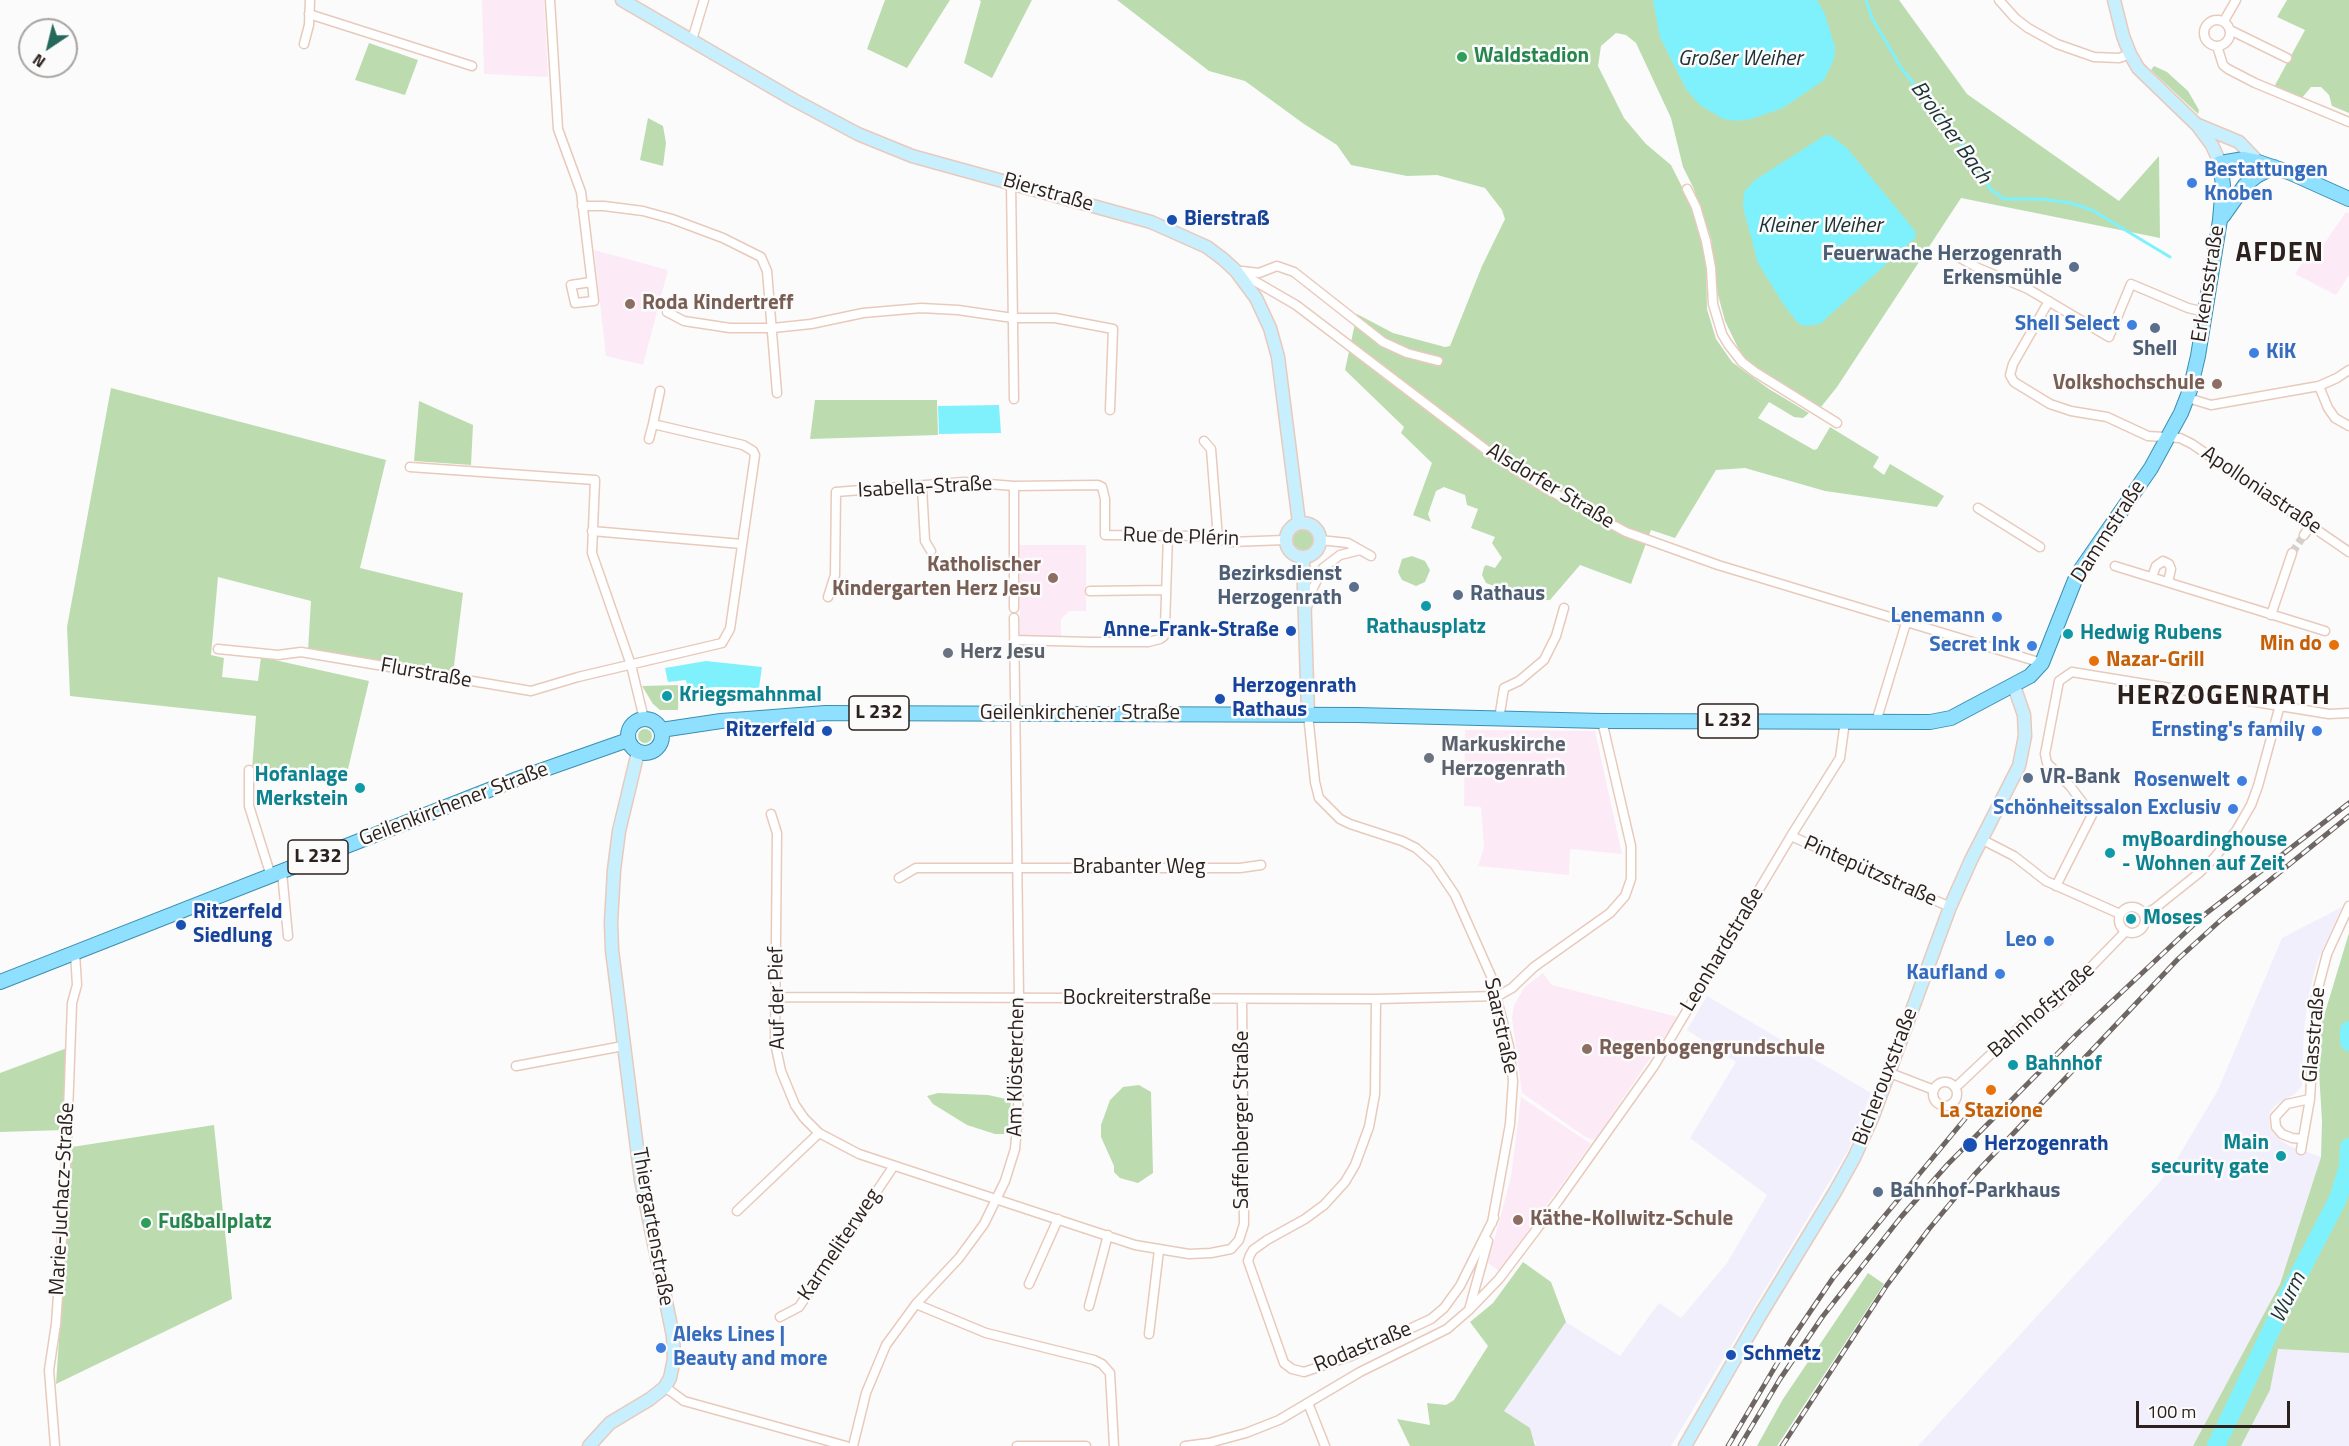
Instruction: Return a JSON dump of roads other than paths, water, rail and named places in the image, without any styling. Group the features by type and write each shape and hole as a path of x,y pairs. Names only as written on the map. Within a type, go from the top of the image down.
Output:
{"main road":[{"name":"Bierstraße","path":"622,0 801,104 858,134 912,156 1011,182 1168,229 1207,247 1236,271 1256,298 1270,328 1278,357 1299,523"},
{"path":"2114,0 2118,20 2130,54 2138,68 2197,125 2212,145 2220,163 2244,159 2258,162 2349,199"},
{"path":"2197,125 2239,142 2258,162"},
{"name":"Erkensstraße","path":"2170,437 2188,398 2205,312 2220,220 2223,185 2220,163"},
{"path":"2220,220 2245,185 2274,167"},
{"name":"Dammstraße","path":"2014,686 2030,676 2042,663 2077,576 2170,437"},
{"path":"1299,523 1311,525 1316,529 1320,540 1313,555 1303,558 1288,550 1285,540 1289,529 1299,523"},
{"path":"1303,558 1308,714"},
{"name":"Geilenkirchener Straße","path":"661,730 721,721 803,714 1308,714 1602,721 1941,721 2014,686"},
{"name":"Bicherouxstraße","path":"1685,1446 1854,1158 1890,1073 1950,907 1981,839 2013,778 2022,753 2025,736 2024,715 2014,686"},
{"path":"644,719 654,722 661,730 662,742 655,751 644,754 638,752 628,740 633,724 644,719"},
{"name":"Geilenkirchener Straße","path":"0,982 517,779 628,740"},
{"name":"Thiergartenstraße","path":"638,752 619,831 611,899 613,959 641,1180 673,1336 674,1366 665,1387"},
{"path":"589,1446 615,1419 650,1399 665,1387"}],"street":[{"path":"304,44 310,0"},
{"path":"549,0 558,129 577,179 591,282"},
{"path":"692,40 704,0"},
{"path":"1999,0 2015,18 2056,44 2094,57 2119,58 2130,54"},
{"path":"2224,21 2236,0"},
{"path":"309,14 472,66"},
{"path":"2224,21 2231,36 2227,43 2217,46 2207,41 2204,31 2211,22 2224,21"},
{"path":"2230,30 2287,58"},
{"path":"2217,46 2223,64 2228,69 2254,83 2349,122"},
{"path":"1011,182 1014,399"},
{"path":"1687,189 1696,207 1706,242 1711,268 1713,304 1722,334 1728,344 1742,362 1755,372 1837,423"},
{"path":"582,206 643,211 672,219 723,238 761,257 767,271 777,393"},
{"path":"1946,250 1978,268 2028,289 2109,337 2132,285 2188,308 2205,312"},
{"path":"1236,271 1259,273 1277,266 1294,272 1383,342 1407,353 1438,361"},
{"name":"Alsdorfer Straße","path":"1236,271 1296,305 1493,455 1603,521 1665,547 2042,663"},
{"name":"Apolloniastraße","path":"2049,302 2013,364 2010,375 2014,382 2050,404 2071,411 2114,419 2148,436 2180,438 2192,444 2349,552"},
{"path":"667,312 684,321 708,326 750,329 811,324 863,313 897,309 958,310 1013,318 1055,318 1113,329 1113,379 1110,389 1110,410"},
{"path":"2188,398 2211,405 2319,386 2337,378 2349,369"},
{"path":"2319,386 2328,408 2336,418 2349,426"},
{"path":"649,439 660,391"},
{"path":"592,531 742,544 754,469 753,451 742,445 653,424"},
{"path":"1204,441 1211,449 1218,538"},
{"path":"410,467 595,480 592,553 631,665 644,719"},
{"name":"Isabella-Straße","path":"828,597 835,575 836,492 964,482 1014,486"},
{"name":"Rue de Plérin","path":"1014,486 1098,485 1102,487 1105,499 1105,535 1204,536 1230,542 1285,540"},
{"path":"1014,486 1014,608"},
{"path":"922,487 925,541 931,551"},
{"path":"1978,508 2040,547"},
{"path":"2304,535 2311,525"},
{"path":"1014,640 1155,641 1164,636 1168,535"},
{"path":"1320,540 1348,543 1371,556"},
{"name":"Flurstraße","path":"218,649 278,655 301,652 524,691 540,689 578,677 701,647 715,646 726,639 730,629 742,544"},
{"path":"1304,619 1312,588 1323,568 1340,555 1360,550"},
{"path":"2271,615 2292,553"},
{"path":"2152,577 2156,566 2163,561 2169,564 2171,569 2168,582"},
{"path":"2115,566 2325,631"},
{"path":"1090,591 1165,590"},
{"path":"1499,719 1504,688 1519,681 1544,660 1556,636 1564,608"},
{"name":"Am Klösterchen","path":"853,1446 866,1393 878,1360 895,1332 916,1305 959,1258 984,1224 1008,1173 1017,1137 1019,998 1014,618"},
{"path":"1876,722 1906,623"},
{"path":"2056,885 2092,815 2087,806 2047,763 2045,754 2059,681 2072,672 2329,714 2349,713"},
{"path":"2144,914 2154,909 2199,873 2236,831 2251,805 2258,786 2280,705"},
{"name":"Saarstraße","path":"1308,714 1315,783 1319,798 1340,819 1402,841 1416,848 1434,864 1455,895 1498,996 1509,1046 1513,1081 1511,1114 1494,1218 1469,1310"},
{"path":"1498,996 1512,988 1534,967 1610,913 1625,896 1631,879 1631,846 1602,721"},
{"name":"Leonhardstraße","path":"1469,1310 1510,1265 1643,1082 1840,758 1845,721"},
{"path":"249,770 249,806 276,874 288,936"},
{"name":"Auf der Pief","path":"771,814 777,833 775,1044 781,1071 795,1105 819,1134 850,1150 893,1167 1159,1250 1189,1254 1211,1253 1231,1249 1239,1240"},
{"name":"Pintepützstraße","path":"1791,836 1950,907"},
{"path":"1981,839 2014,856 2036,874 2056,885 2120,914"},
{"name":"Brabanter Weg","path":"899,878 916,868 1240,868 1261,865"},
{"path":"2134,906 2144,914 2145,922 2141,929 2134,933 2126,932 2118,922 2120,914 2126,908 2134,906"},
{"name":"Glasstraße","path":"2301,1150 2310,1099 2316,996 2327,954 2349,906"},
{"name":"Bahnhofstraße","path":"1956,1087 2025,1022 2056,1003 2126,932"},
{"name":"Marie-Juchacz-Straße","path":"55,1446 49,1370 56,1324 65,1195 72,1003 77,986 75,953"},
{"name":"Bockreiterstraße","path":"777,997 1376,999 1498,996"},
{"name":"Saffenberger Straße","path":"1239,1240 1244,1224 1242,999"},
{"name":"Rodastraße","path":"1376,999 1375,1094 1368,1127 1355,1165 1345,1182 1324,1205 1305,1219 1252,1250 1248,1261 1284,1363 1292,1369 1304,1372 1351,1356 1431,1319 1444,1308 1460,1286 1494,1218"},
{"path":"516,1066 623,1046"},
{"name":"Bahnhofstraße","path":"1890,1073 1934,1090"},
{"name":"Bahnhofstraße","path":"1951,1083 1956,1087 1958,1095 1955,1101 1946,1106 1936,1101 1934,1090 1938,1084 1951,1083"},
{"name":"Glasstraße","path":"2303,1139 2282,1134 2276,1127 2275,1118 2287,1104 2310,1099"},
{"path":"737,1211 819,1134"},
{"name":"Karmeliterweg","path":"780,1317 799,1307 893,1167"},
{"path":"1029,1284 1058,1219"},
{"path":"1089,1306 1107,1235"},
{"path":"1149,1334 1159,1250"},
{"path":"916,1305 986,1333 1102,1364 1110,1374 1114,1446"},
{"path":"1185,1446 1209,1443 1246,1433 1279,1420 1360,1372 1447,1329 1469,1310"},
{"path":"665,1387 684,1401 846,1446"},
{"path":"1312,1401 1325,1446"},
{"path":"1017,1446 1086,1446"}],"water":[{"name":"Großer Weiher","path":"1653,0 1817,0 1824,12 1835,47 1834,59 1824,80 1783,108 1751,119 1737,121 1723,119 1700,105 1686,89 1660,37"},
{"name":"Kleiner Weiher","path":"1830,135 1847,148 1915,231 1916,237 1820,324 1803,326 1797,322 1782,302 1758,263 1743,207 1744,192 1755,180 1824,136"},
{"path":"999,405 1001,433 939,434 938,406"},
{"path":"706,661 762,667 759,688 714,687 688,693 686,680 668,682 665,668"}],"waterway":[{"name":"Broicher Bach","path":"1866,0 1872,18 1902,69 1977,164 1990,189 2004,199 2041,199 2071,203 2092,210 2170,257"},
{"name":"Wurm","path":"2349,1030 2349,1042"},
{"name":"Wurm","path":"2216,1446 2284,1303 2338,1199 2348,1166 2349,1147"}],"tunnel":[{"path":"2292,553 2304,535"}],"railway":[{"path":"1740,1446 1780,1379 1823,1316 1901,1217 1948,1164 2076,1035 2204,915 2349,803"},
{"path":"1782,1446 1887,1285 1974,1175 2178,959 2222,919 2349,816"},
{"path":"1728,1446 1791,1340 1833,1278 1974,1108"}],"place":[{"name":"Waldstadion","path":"1462,57"},
{"name":"Bestattungen Knoben","path":"2192,183"},
{"name":"Bierstraß","path":"1172,220"},
{"name":"Feuerwache Herzogenrath Erkensmühle","path":"2074,267"},
{"name":"Roda Kindertreff","path":"630,304"},
{"name":"Shell Select","path":"2132,325"},
{"name":"Shell","path":"2155,328"},
{"name":"KiK","path":"2254,353"},
{"name":"Volkshochschule","path":"2217,384"},
{"name":"Katholischer Kindergarten Herz Jesu","path":"1053,578"},
{"name":"Bezirksdienst Herzogenrath","path":"1354,587"},
{"name":"Rathaus","path":"1458,595"},
{"name":"Rathausplatz","path":"1426,606"},
{"name":"Lenemann","path":"1997,617"},
{"name":"Anne-Frank-Straße","path":"1291,631"},
{"name":"Hedwig Rubens","path":"2068,634"},
{"name":"Min do","path":"2334,645"},
{"name":"Secret Ink","path":"2032,646"},
{"name":"Herz Jesu","path":"948,653"},
{"name":"Nazar-Grill","path":"2094,661"},
{"name":"Kriegsmahnmal","path":"667,696"},
{"name":"Herzogenrath Rathaus","path":"1220,699"},
{"name":"Ritzerfeld","path":"827,731"},
{"name":"Ernsting's family","path":"2317,731"},
{"name":"Markuskirche Herzogenrath","path":"1429,758"},
{"name":"VR-Bank","path":"2028,778"},
{"name":"Rosenwelt","path":"2242,781"},
{"name":"Hofanlage Merkstein","path":"360,788"},
{"name":"Schönheitssalon Exclusiv","path":"2233,809"},
{"name":"myBoardinghouse - Wohnen auf Zeit","path":"2110,853"},
{"name":"Moses","path":"2131,919"},
{"name":"Ritzerfeld Siedlung","path":"181,925"},
{"name":"Leo","path":"2049,941"},
{"name":"Kaufland","path":"2000,974"},
{"name":"Regenbogengrundschule","path":"1587,1049"},
{"name":"Bahnhof","path":"2013,1065"},
{"name":"La Stazione","path":"1991,1090"},
{"name":"Herzogenrath","path":"1970,1145"},
{"name":"Main security gate","path":"2281,1156"},
{"name":"Bahnhof-Parkhaus","path":"1878,1192"},
{"name":"Käthe-Kollwitz-Schule","path":"1518,1220"},
{"name":"Fußballplatz","path":"146,1223"},
{"name":"Aleks Lines | Beauty and more","path":"661,1348"},
{"name":"Schmetz","path":"1731,1355"}],"district":[{"name":"AFDEN","path":"2280,254"},
{"name":"HERZOGENRATH","path":"2224,697"}]}
